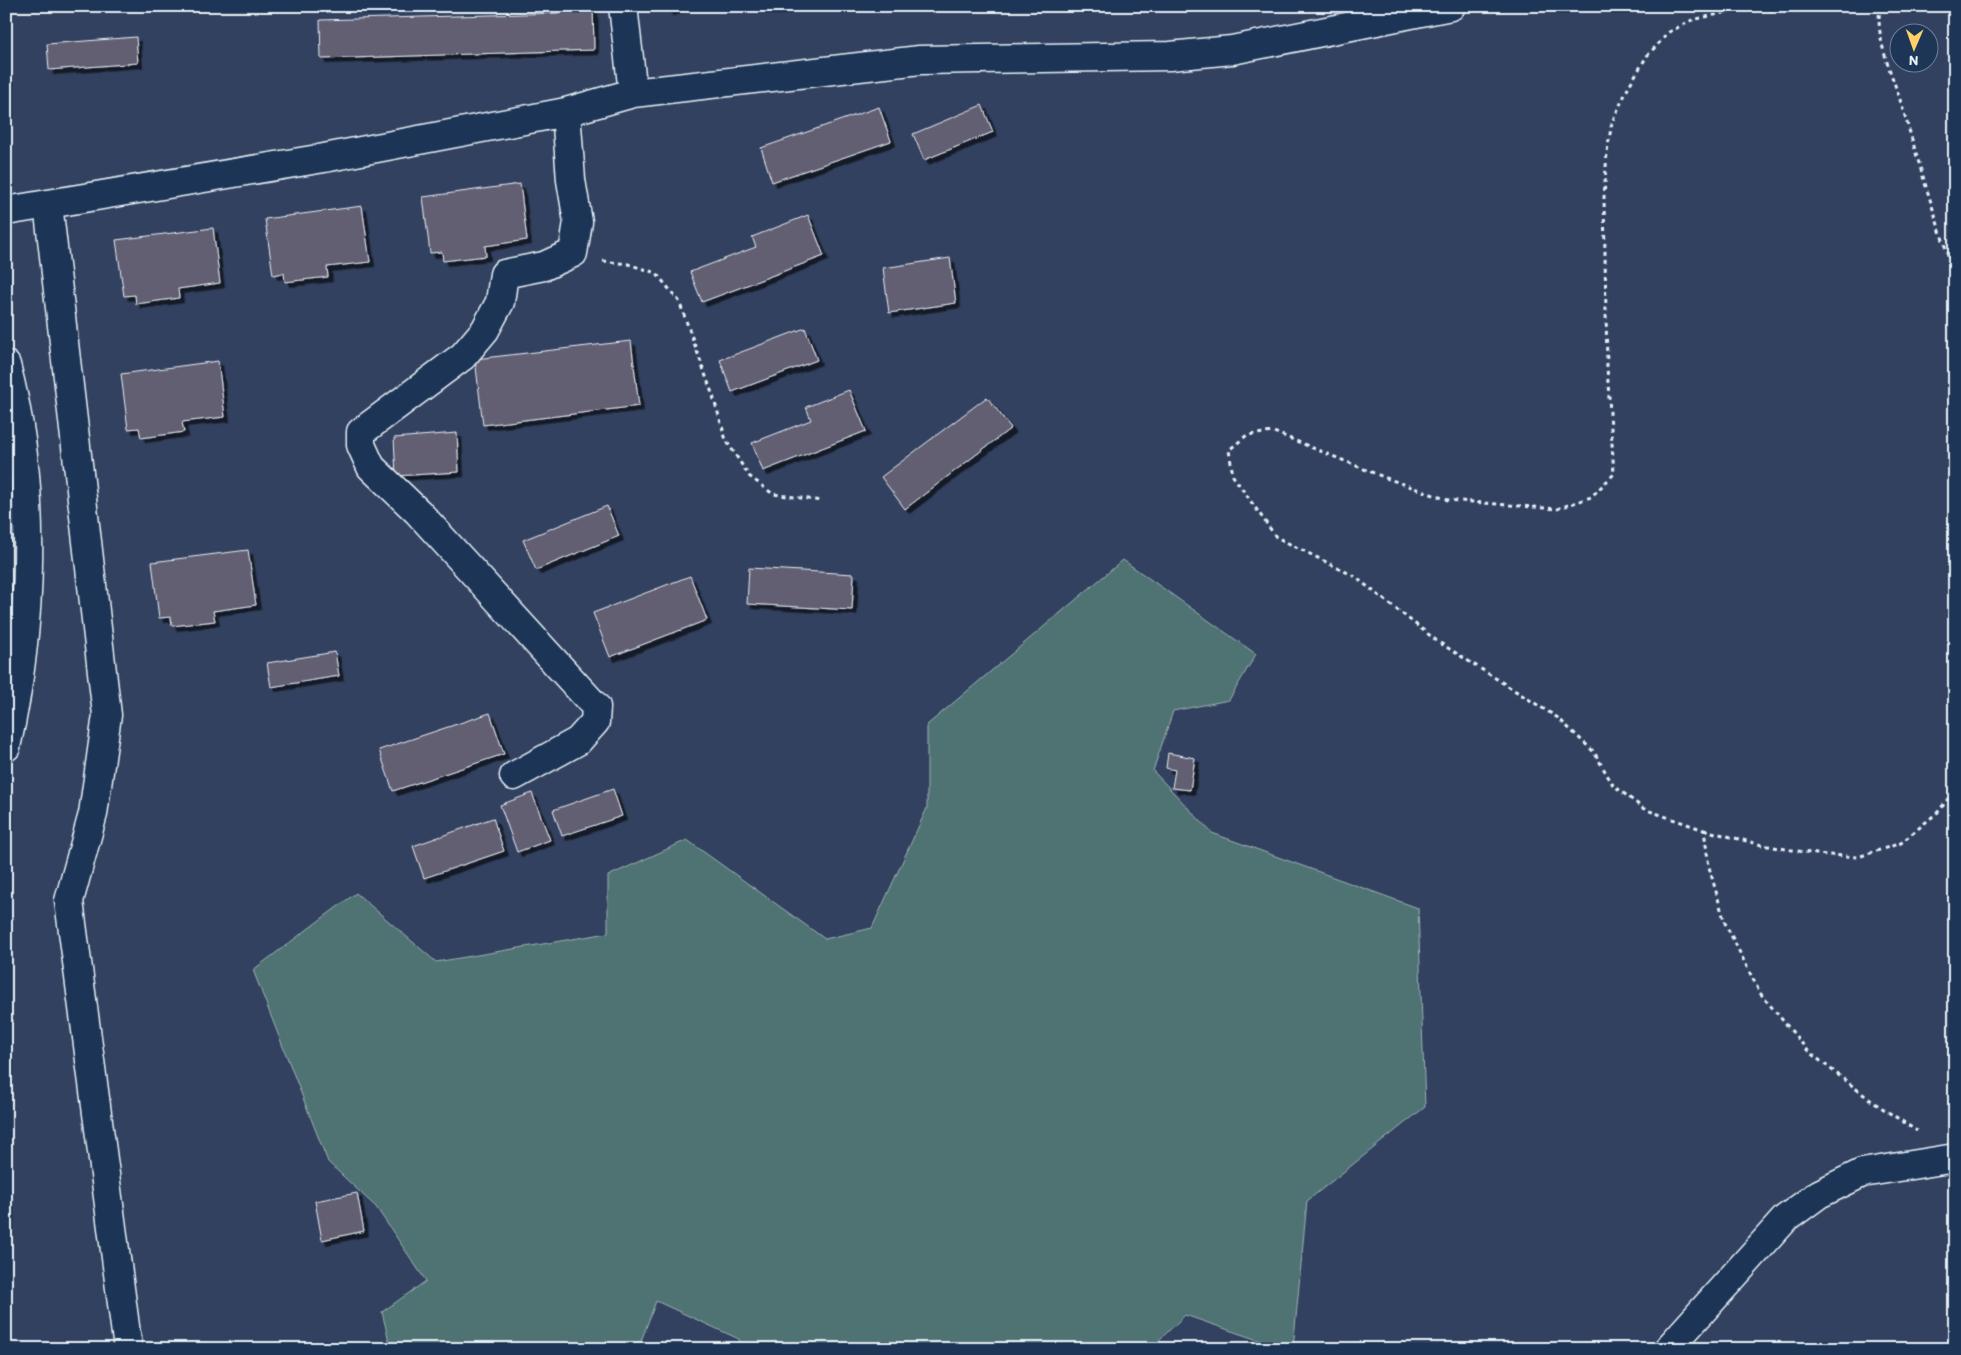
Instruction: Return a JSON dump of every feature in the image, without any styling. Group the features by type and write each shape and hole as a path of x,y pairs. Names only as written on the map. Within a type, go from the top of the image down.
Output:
{"street":[{"path":"623,6 634,93"},
{"path":"6,211 324,158 566,112 634,93 920,60 1170,56 1232,50 1450,6"},
{"path":"514,776 578,741 595,722 596,707 418,512 371,467 361,445 361,432 463,356 484,330 500,302 504,274 544,266 573,253 578,222 571,180 566,112"},
{"path":"48,204 106,715 93,814 69,901 128,1349"},
{"path":"6,366 15,397 26,475 28,550 24,630 17,698 6,747"},
{"path":"1668,1349 1784,1219 1819,1194 1862,1173 1955,1158"}],"path":[{"path":"1836,6 1798,11 1728,12 1692,20 1669,32 1647,56 1630,84 1612,122 1607,152 1604,198 1607,367 1614,474 1592,497 1557,509 1448,500 1386,478 1274,432 1247,435 1229,450 1233,476 1276,537 1354,576 1437,641 1558,718 1594,752 1613,785 1644,809 1704,830 1762,845 1816,854 1858,857 1901,844 1938,812 1955,790"},
{"path":"1880,6 1878,22 1884,55 1955,274"},
{"path":"573,253 597,261 628,264 656,273 679,301 713,396 726,440 749,476 773,494 822,501"},
{"path":"1704,830 1710,867 1725,923 1760,993 1809,1052 1873,1102 1923,1134"}],"green space":[{"path":"1123,560 1256,654 1229,700 1173,711 1153,771 1212,833 1418,908 1425,1107 1307,1201 1293,1349 1284,1349 1185,1315 1150,1349 741,1349 739,1339 656,1301 638,1349 391,1349 382,1312 426,1281 376,1207 328,1162 253,970 356,893 436,962 608,933 608,876 687,840 825,939 872,928 927,808 927,725"}],"building":[{"path":"558,6 593,6 594,50 321,59 320,20 558,13"},
{"path":"666,6 689,6 668,11"},
{"path":"136,37 138,63 49,70 47,44"},
{"path":"982,105 993,132 924,160 913,134"},
{"path":"879,107 891,141 772,182 761,148"},
{"path":"520,184 527,240 485,246 486,256 443,261 442,252 430,253 423,197"},
{"path":"362,206 370,262 327,267 328,277 285,282 284,273 273,275 265,219"},
{"path":"808,215 824,256 702,302 690,272 756,247 752,237"},
{"path":"213,228 220,283 178,289 179,298 136,304 135,295 124,296 116,240"},
{"path":"950,258 956,303 889,313 883,268"},
{"path":"805,328 817,360 732,392 720,360"},
{"path":"631,341 639,406 483,425 475,359"},
{"path":"218,361 225,417 182,422 184,432 141,438 139,428 128,429 121,374"},
{"path":"849,390 866,431 763,471 752,443 811,420 806,407"},
{"path":"987,397 1011,428 905,509 881,477"},
{"path":"457,433 459,472 396,476 394,438"},
{"path":"607,506 619,536 536,570 523,540"},
{"path":"248,550 256,605 213,611 215,621 172,626 171,617 159,618 152,562"},
{"path":"749,568 854,574 852,610 747,604"},
{"path":"690,576 707,620 610,657 593,613"},
{"path":"335,652 339,676 271,687 267,663"},
{"path":"490,713 504,754 393,791 379,750"},
{"path":"1168,753 1195,758 1190,790 1172,788 1175,770 1166,768"},
{"path":"613,789 622,816 562,836 553,810"},
{"path":"532,793 550,840 517,852 500,805"},
{"path":"493,818 504,851 424,878 413,846"},
{"path":"357,1193 364,1231 322,1240 315,1201"}]}
